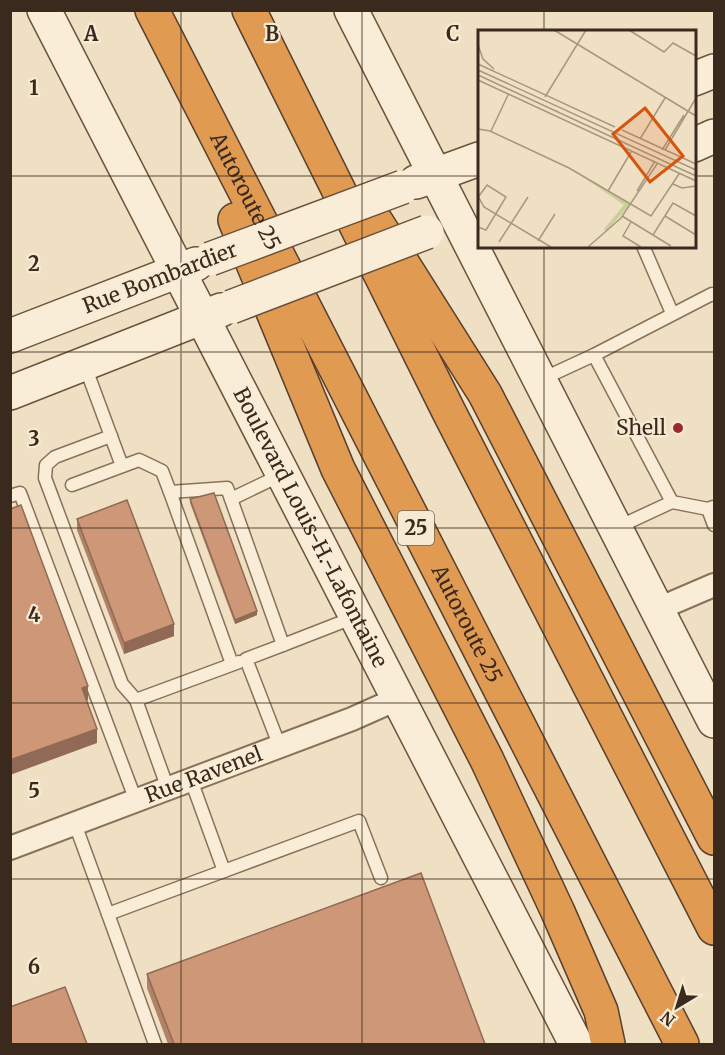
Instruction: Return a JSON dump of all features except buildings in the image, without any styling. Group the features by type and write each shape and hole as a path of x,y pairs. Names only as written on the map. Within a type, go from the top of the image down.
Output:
{"highway":[{"path":"150,10 338,469 527,842 601,1011 608,1044"},
{"name":"Autoroute 25","path":"150,10 682,1044"},
{"path":"249,10 449,412 714,928"},
{"path":"280,69 485,393 714,838"}],"main road":[{"name":"Boulevard Louis-H.-Lafontaine","path":"44,10 176,271 576,1044"},
{"path":"351,10 436,175 469,221 478,242"},
{"path":"695,78 714,71"},
{"path":"695,144 714,136"},
{"name":"Rue Bombardier","path":"10,336 176,271 478,159"},
{"path":"10,393 427,232 469,221"},
{"path":"481,248 538,381 714,721"}],"street":[{"path":"658,609 714,585"},
{"name":"Rue Ravenel","path":"10,848 366,714 397,699"}],"lane":[{"path":"644,248 672,313"},
{"path":"538,381 594,355 672,313 714,295"},
{"path":"594,355 672,502"},
{"path":"84,364 122,466"},
{"path":"111,436 55,457 46,465 45,478 122,684 136,700 168,789"},
{"path":"72,485 140,460 162,471 232,664"},
{"path":"231,499 282,474"},
{"path":"170,492 227,488 283,645"},
{"path":"10,496 20,493 136,801"},
{"path":"616,528 672,502 711,508 714,525"},
{"path":"136,700 355,617"},
{"path":"246,659 280,747"},
{"path":"191,780 224,871"},
{"path":"108,914 358,821 381,878"},
{"path":"75,824 155,1044"}],"place":[{"name":"Shell","path":"678,428"}]}
